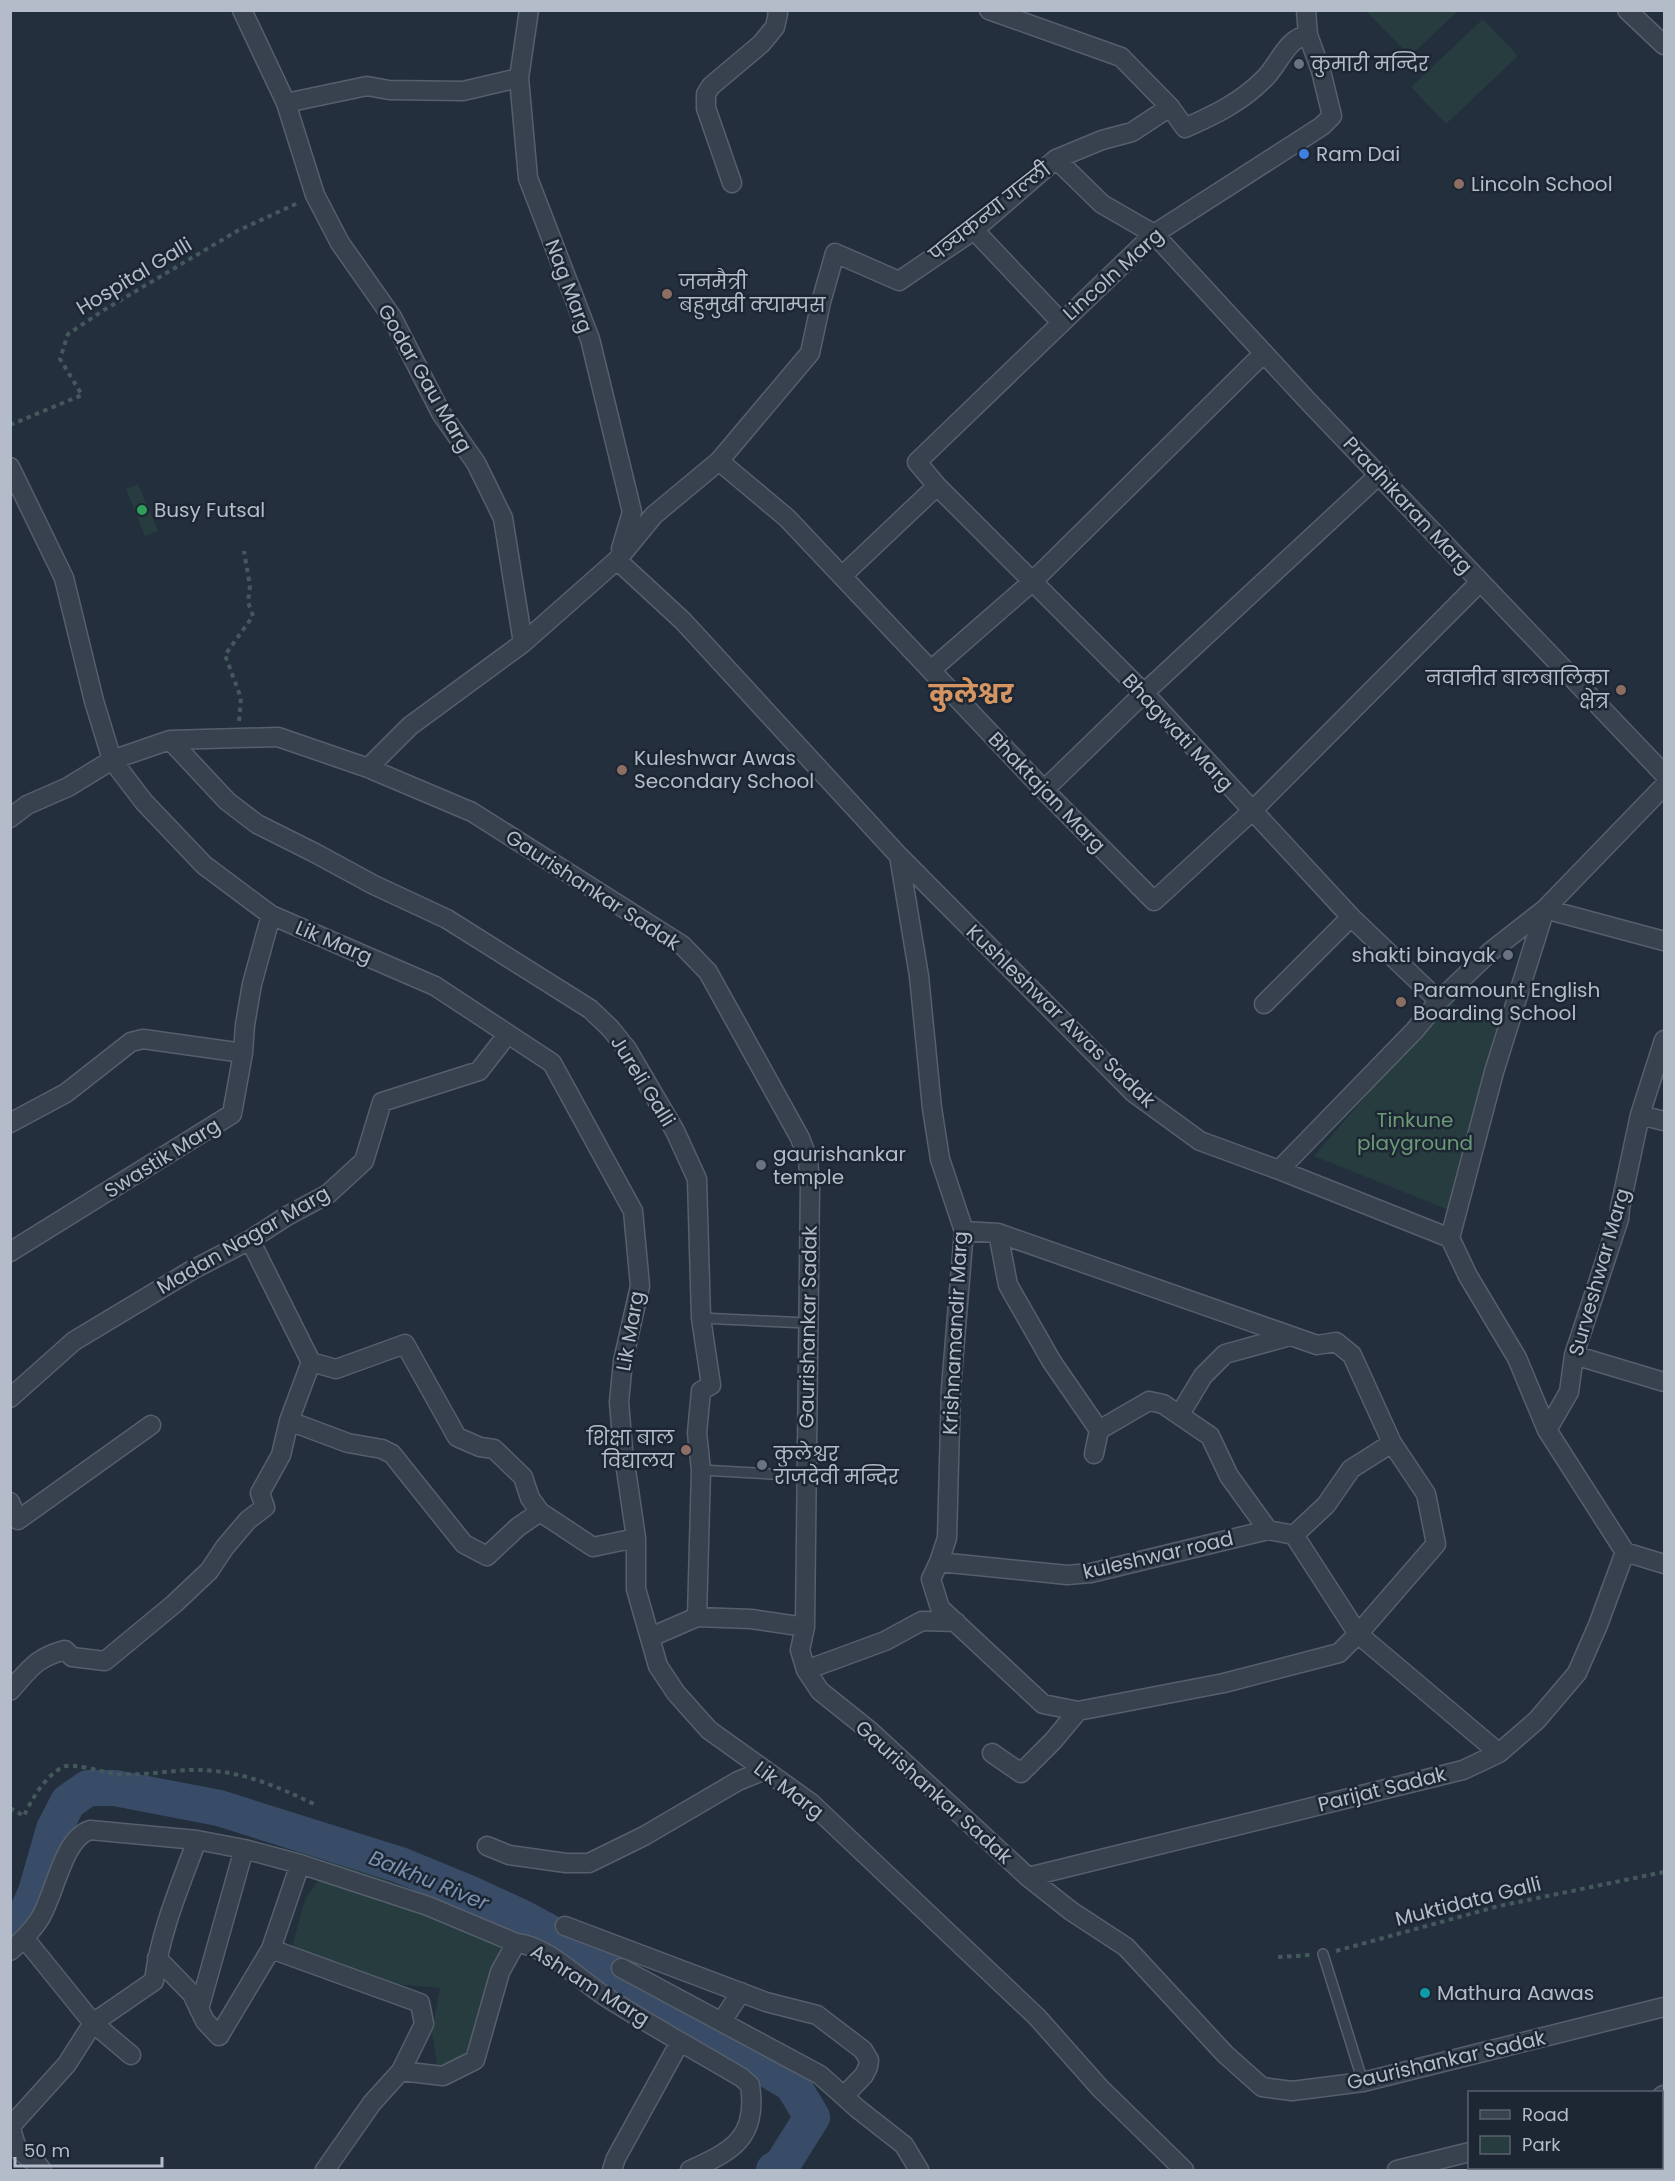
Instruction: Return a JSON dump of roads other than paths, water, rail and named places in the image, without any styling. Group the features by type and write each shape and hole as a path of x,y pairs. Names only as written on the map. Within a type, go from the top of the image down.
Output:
{"street":[{"name":"Godar Gau Marg","path":"242,10 286,103 315,195 340,243 392,317 441,413 476,463 503,518 523,643"},
{"name":"Nag Marg","path":"529,10 519,78 528,178 590,339 632,512 617,560"},
{"path":"732,183 706,108 706,94 711,86 761,44 776,27 777,10"},
{"path":"989,10 1121,57 1170,107 1185,128 1224,111 1265,79 1291,43 1300,36 1308,34"},
{"name":"Lincoln Marg","path":"917,462 1154,234 1322,126 1332,116 1321,71 1308,34 1306,10"},
{"path":"1627,10 1665,45"},
{"path":"286,103 367,86 389,90 463,91 519,78"},
{"name":"पञ्चकन्या गल्ली","path":"617,560 654,515 719,460 810,353 820,302 835,253 899,281 974,230 1056,159 1102,140 1132,132 1170,107"},
{"name":"Pradhikaran Marg","path":"1056,159 1102,204 1154,234 1480,582 1665,774"},
{"path":"974,230 1061,322"},
{"path":"931,670 1032,582 1264,353"},
{"name":"Bhaktajan Marg","path":"719,460 787,518 1044,790 1154,901 1252,811"},
{"name":"Bhagwati Marg","path":"917,462 937,486 1144,693 1351,917 1439,1001"},
{"name":"Lik Marg","path":"10,467 64,578 94,701 112,760 144,802 204,865 272,915 435,986 552,1063 633,1211 640,1286 623,1361 619,1402 623,1449 636,1538 636,1589 658,1666 675,1693 709,1730 811,1803 1037,2017 1100,2088 1184,2170"},
{"path":"1044,790 1144,693 1380,474"},
{"path":"842,576 937,486"},
{"path":"368,768 410,726 523,643 617,560"},
{"name":"Kushleshwar Awas Sadak","path":"617,560 683,621 899,856 1134,1093 1200,1141 1450,1238"},
{"path":"1252,811 1480,582"},
{"name":"Gaurishankar Sadak","path":"10,818 27,805 68,787 112,760 170,740 278,737 368,768 472,812 682,945 708,972 800,1138 808,1159 810,1184 807,1476 804,1627 800,1650 806,1670 820,1691 870,1731 1028,1877 1071,1911 1126,1947 1225,2054 1262,2087 1292,2091 1363,2082 1665,2007"},
{"name":"Jureli Galli","path":"170,740 227,801 257,824 374,885 447,919 590,1009 610,1028 627,1050 675,1131 697,1179 701,1318 711,1385 700,1391 697,1433 701,1470 697,1617"},
{"path":"1279,1170 1415,1030 1439,1001 1490,952 1545,909 1665,786"},
{"name":"Krishnamandir Marg","path":"899,856 919,976 932,1108 940,1159 964,1230 951,1388 946,1538 939,1562"},
{"path":"1545,909 1665,941"},
{"path":"1545,909 1494,1072 1450,1238 1468,1276 1517,1358 1547,1430 1625,1552 1665,1564"},
{"name":"Swastik Marg","path":"10,1252 232,1114 252,984 272,915"},
{"path":"1264,1004 1351,917"},
{"name":"Madan Nagar Marg","path":"10,1398 74,1341 192,1270 250,1240 287,1215 328,1194 364,1161 382,1102 478,1071 507,1035"},
{"path":"10,1123 66,1093 130,1042 143,1039 243,1053"},
{"name":"Surveshwar Marg","path":"1547,1430 1569,1392 1574,1355 1619,1219 1640,1115 1665,1040"},
{"path":"1640,1115 1665,1121"},
{"path":"939,1562 932,1579 940,1608 1043,1704 1078,1711 1224,1683 1339,1653 1436,1544 1426,1494 1392,1443 1352,1355 1336,1342 1317,1345 998,1233 964,1230"},
{"path":"998,1233 1008,1285 1052,1362 1099,1430 1094,1454"},
{"path":"250,1240 312,1362 336,1369 405,1344 457,1437 480,1447 494,1449 523,1477 530,1498 540,1512 593,1547 636,1538"},
{"path":"1180,1414 1203,1377 1225,1354 1290,1336"},
{"path":"1574,1355 1665,1382"},
{"path":"10,1691 38,1660 56,1652 65,1650 72,1657 105,1661 202,1578 248,1520 265,1507 260,1493 281,1455 290,1421 312,1362"},
{"path":"1099,1430 1149,1401 1164,1404 1210,1436 1229,1476 1268,1530"},
{"path":"290,1421 348,1443 382,1449 392,1454 464,1544 487,1556 518,1527 540,1512"},
{"path":"10,1502 18,1520 152,1425"},
{"path":"1392,1443 1351,1469 1326,1505 1294,1535 1358,1634 1499,1752"},
{"name":"kuleshwar road","path":"939,1562 1067,1575 1091,1573 1268,1530 1294,1535"},
{"name":"Parijat Sadak","path":"1028,1877 1463,1770 1499,1752 1537,1720 1577,1673 1598,1625 1625,1552"},
{"path":"651,1637 697,1617 752,1619 804,1627"},
{"path":"806,1670 885,1641 922,1621 956,1622"},
{"path":"992,1753 1021,1773 1053,1741 1078,1711"},
{"path":"487,1846 509,1855 566,1863 589,1863 644,1836 738,1781 765,1770"},
{"path":"10,1950 25,1939 40,1919 70,1846 82,1833 90,1830 197,1840 244,1849 300,1864 428,1906 516,1943"},
{"path":"42,2170 17,2149 11,2126 68,2064 93,2023 154,1981 157,1958 177,1893 197,1840"},
{"path":"199,2009 244,1849"},
{"path":"157,1958 192,1994 204,2020 219,2036 271,1949 300,1864"},
{"path":"565,1926 766,2002 816,2015 863,2050 869,2060 864,2075 844,2096"},
{"path":"25,1939 93,2023 131,2055"},
{"name":"Ashram Marg","path":"401,2071 443,2076 476,2060 500,1972 516,1943 526,1944 548,1955 604,1996 750,2085 753,2103 751,2119 741,2138 718,2158 690,2170"},
{"path":"271,1949 420,2003 424,2024 401,2071 372,2103 325,2170"},
{"path":"640,1978 649,1958"},
{"path":"621,1968 820,2075 904,2145 919,2170"},
{"path":"722,2021 741,1992"},
{"path":"612,2170 616,2158 680,2042"},
{"path":"1397,2170 1468,2152"}],"lane":[{"path":"701,1318 807,1323"},
{"path":"701,1470 807,1476"},
{"path":"1323,1954 1363,2082"}],"waterway":[{"name":"Balkhu River","path":"10,1930 22,1919 29,1908 36,1892 54,1829 68,1802 88,1788 115,1788 219,1808 400,1865 523,1918 571,1944 689,2023 792,2084 812,2117 782,2165 774,2170"}],"place":[{"name":"कुमारी मन्दिर","path":"1299,64"},
{"name":"Ram Dai","path":"1304,154"},
{"name":"Lincoln School","path":"1459,184"},
{"name":"जनमैत्री बहुमुखी क्याम्पस","path":"667,294"},
{"name":"Busy Futsal","path":"142,510"},
{"name":"नवानीत बालबालिका क्षेत्र","path":"1621,690"},
{"name":"Kuleshwar Awas Secondary School","path":"622,770"},
{"name":"shakti binayak","path":"1508,955"},
{"name":"Paramount English Boarding School","path":"1401,1002"},
{"name":"gaurishankar temple","path":"761,1165"},
{"name":"शिक्षा बाल विद्यालय","path":"686,1450"},
{"name":"कुलेश्वर राजदेवी मन्दिर","path":"762,1465"},
{"name":"Mathura Aawas","path":"1425,1993"}],"district":[{"name":"कुलेश्वर","path":"971,694"}],"park label":[{"name":"Tinkune playground","path":"1415,1132"}]}
